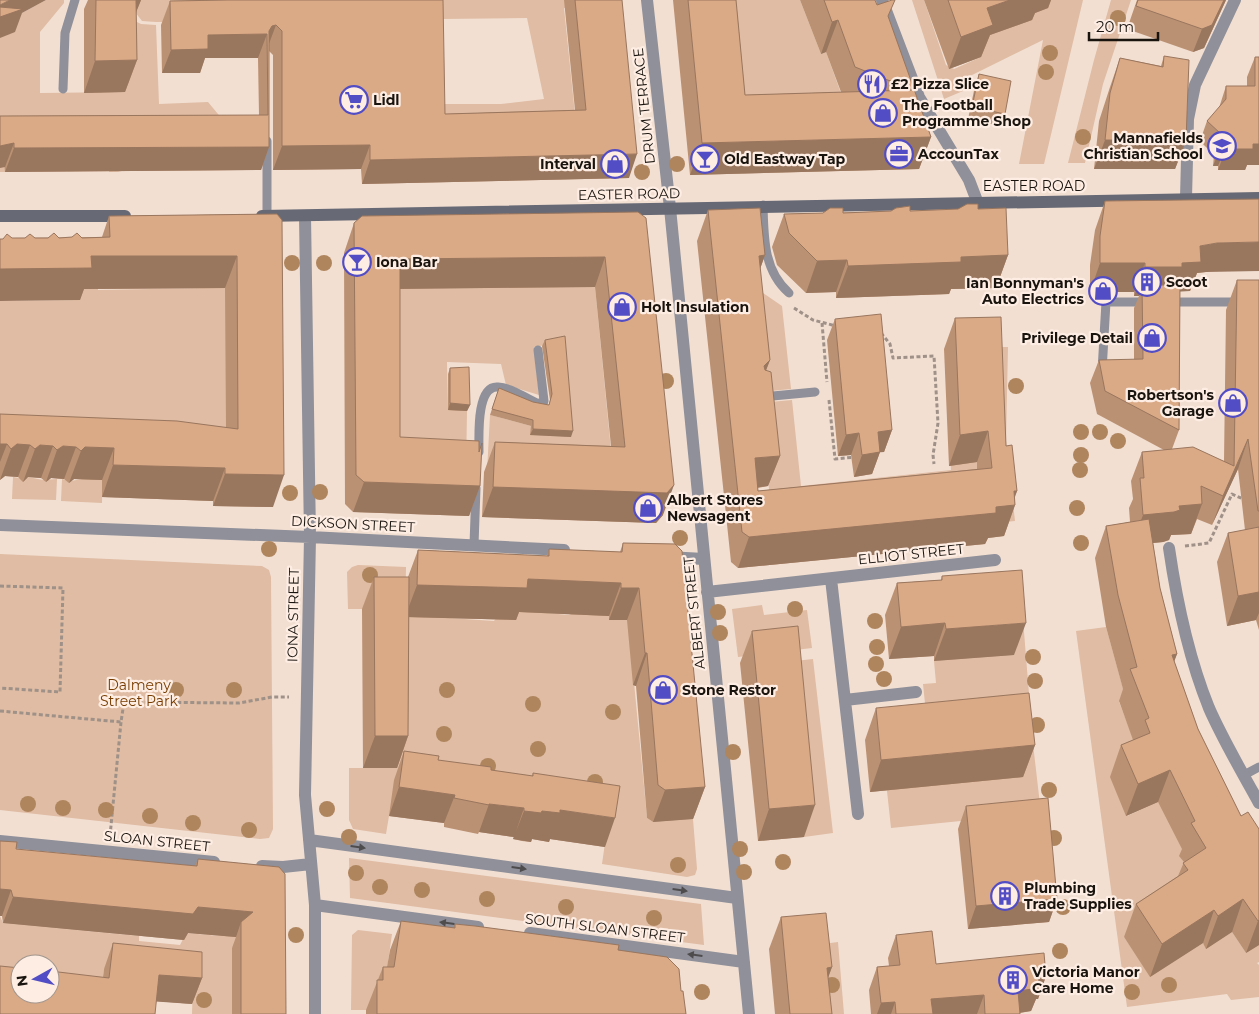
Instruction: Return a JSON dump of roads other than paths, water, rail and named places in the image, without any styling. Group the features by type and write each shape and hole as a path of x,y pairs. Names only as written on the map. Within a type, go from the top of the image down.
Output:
{"street":[{"name":"DRUM TERRACE","path":"648,0 670,208"},
{"path":"882,0 919,96 966,174 977,201"},
{"path":"1186,198 1188,119 1193,78 1235,0"},
{"name":"EASTER ROAD","path":"249,216 977,201 1259,198"},
{"name":"ALBERT STREET","path":"670,208 748,1014"},
{"path":"0,216 137,216"},
{"name":"IONA STREET","path":"305,216 310,537 305,795 314,905 315,1014"},
{"name":"DICKSON STREET","path":"0,524 580,551"},
{"path":"1169,548 1180,617 1192,660 1218,728 1259,802"},
{"path":"656,556 704,559"},
{"name":"ELLIOT STREET","path":"707,592 994,560"},
{"path":"831,579 858,814"},
{"path":"845,700 916,692"},
{"path":"309,840 737,898"},
{"name":"SLOAN STREET","path":"0,841 227,863"},
{"path":"247,865 283,867 312,864"},
{"path":"314,905 486,928"},
{"name":"SOUTH SLOAN STREET","path":"516,932 744,962"}],"lane":[{"path":"63,89 65,34 74,0"},
{"path":"267,129 267,216"},
{"path":"763,205 768,262 775,278 789,293"},
{"path":"1102,374 1106,302 1259,302"},
{"path":"478,459 481,412 486,392 500,387 538,404 544,401 538,350"},
{"path":"759,398 815,392"},
{"path":"474,545 477,478"},
{"path":"1244,775 1259,767"}],"place":[{"name":"£2 Pizza Slice","path":"872,84"},
{"name":"Lidl","path":"354,100"},
{"name":"The Football Programme Shop","path":"883,113"},
{"name":"Mannafields Christian School","path":"1222,146"},
{"name":"AccounTax","path":"899,154"},
{"name":"Old Eastway Tap","path":"705,159"},
{"name":"Interval","path":"615,164"},
{"name":"Iona Bar","path":"357,262"},
{"name":"Scoot","path":"1147,282"},
{"name":"Ian Bonnyman's Auto Electrics","path":"1103,291"},
{"name":"Holt Insulation","path":"622,307"},
{"name":"Privilege Detail","path":"1152,338"},
{"name":"Robertson's Garage","path":"1233,403"},
{"name":"Albert Stores Newsagent","path":"648,508"},
{"name":"Stone Restor","path":"663,690"},
{"name":"Plumbing Trade Supplies","path":"1005,896"},
{"name":"Victoria Manor Care Home","path":"1013,980"}],"park label":[{"name":"Dalmeny Street Park","path":"139,694"}]}
